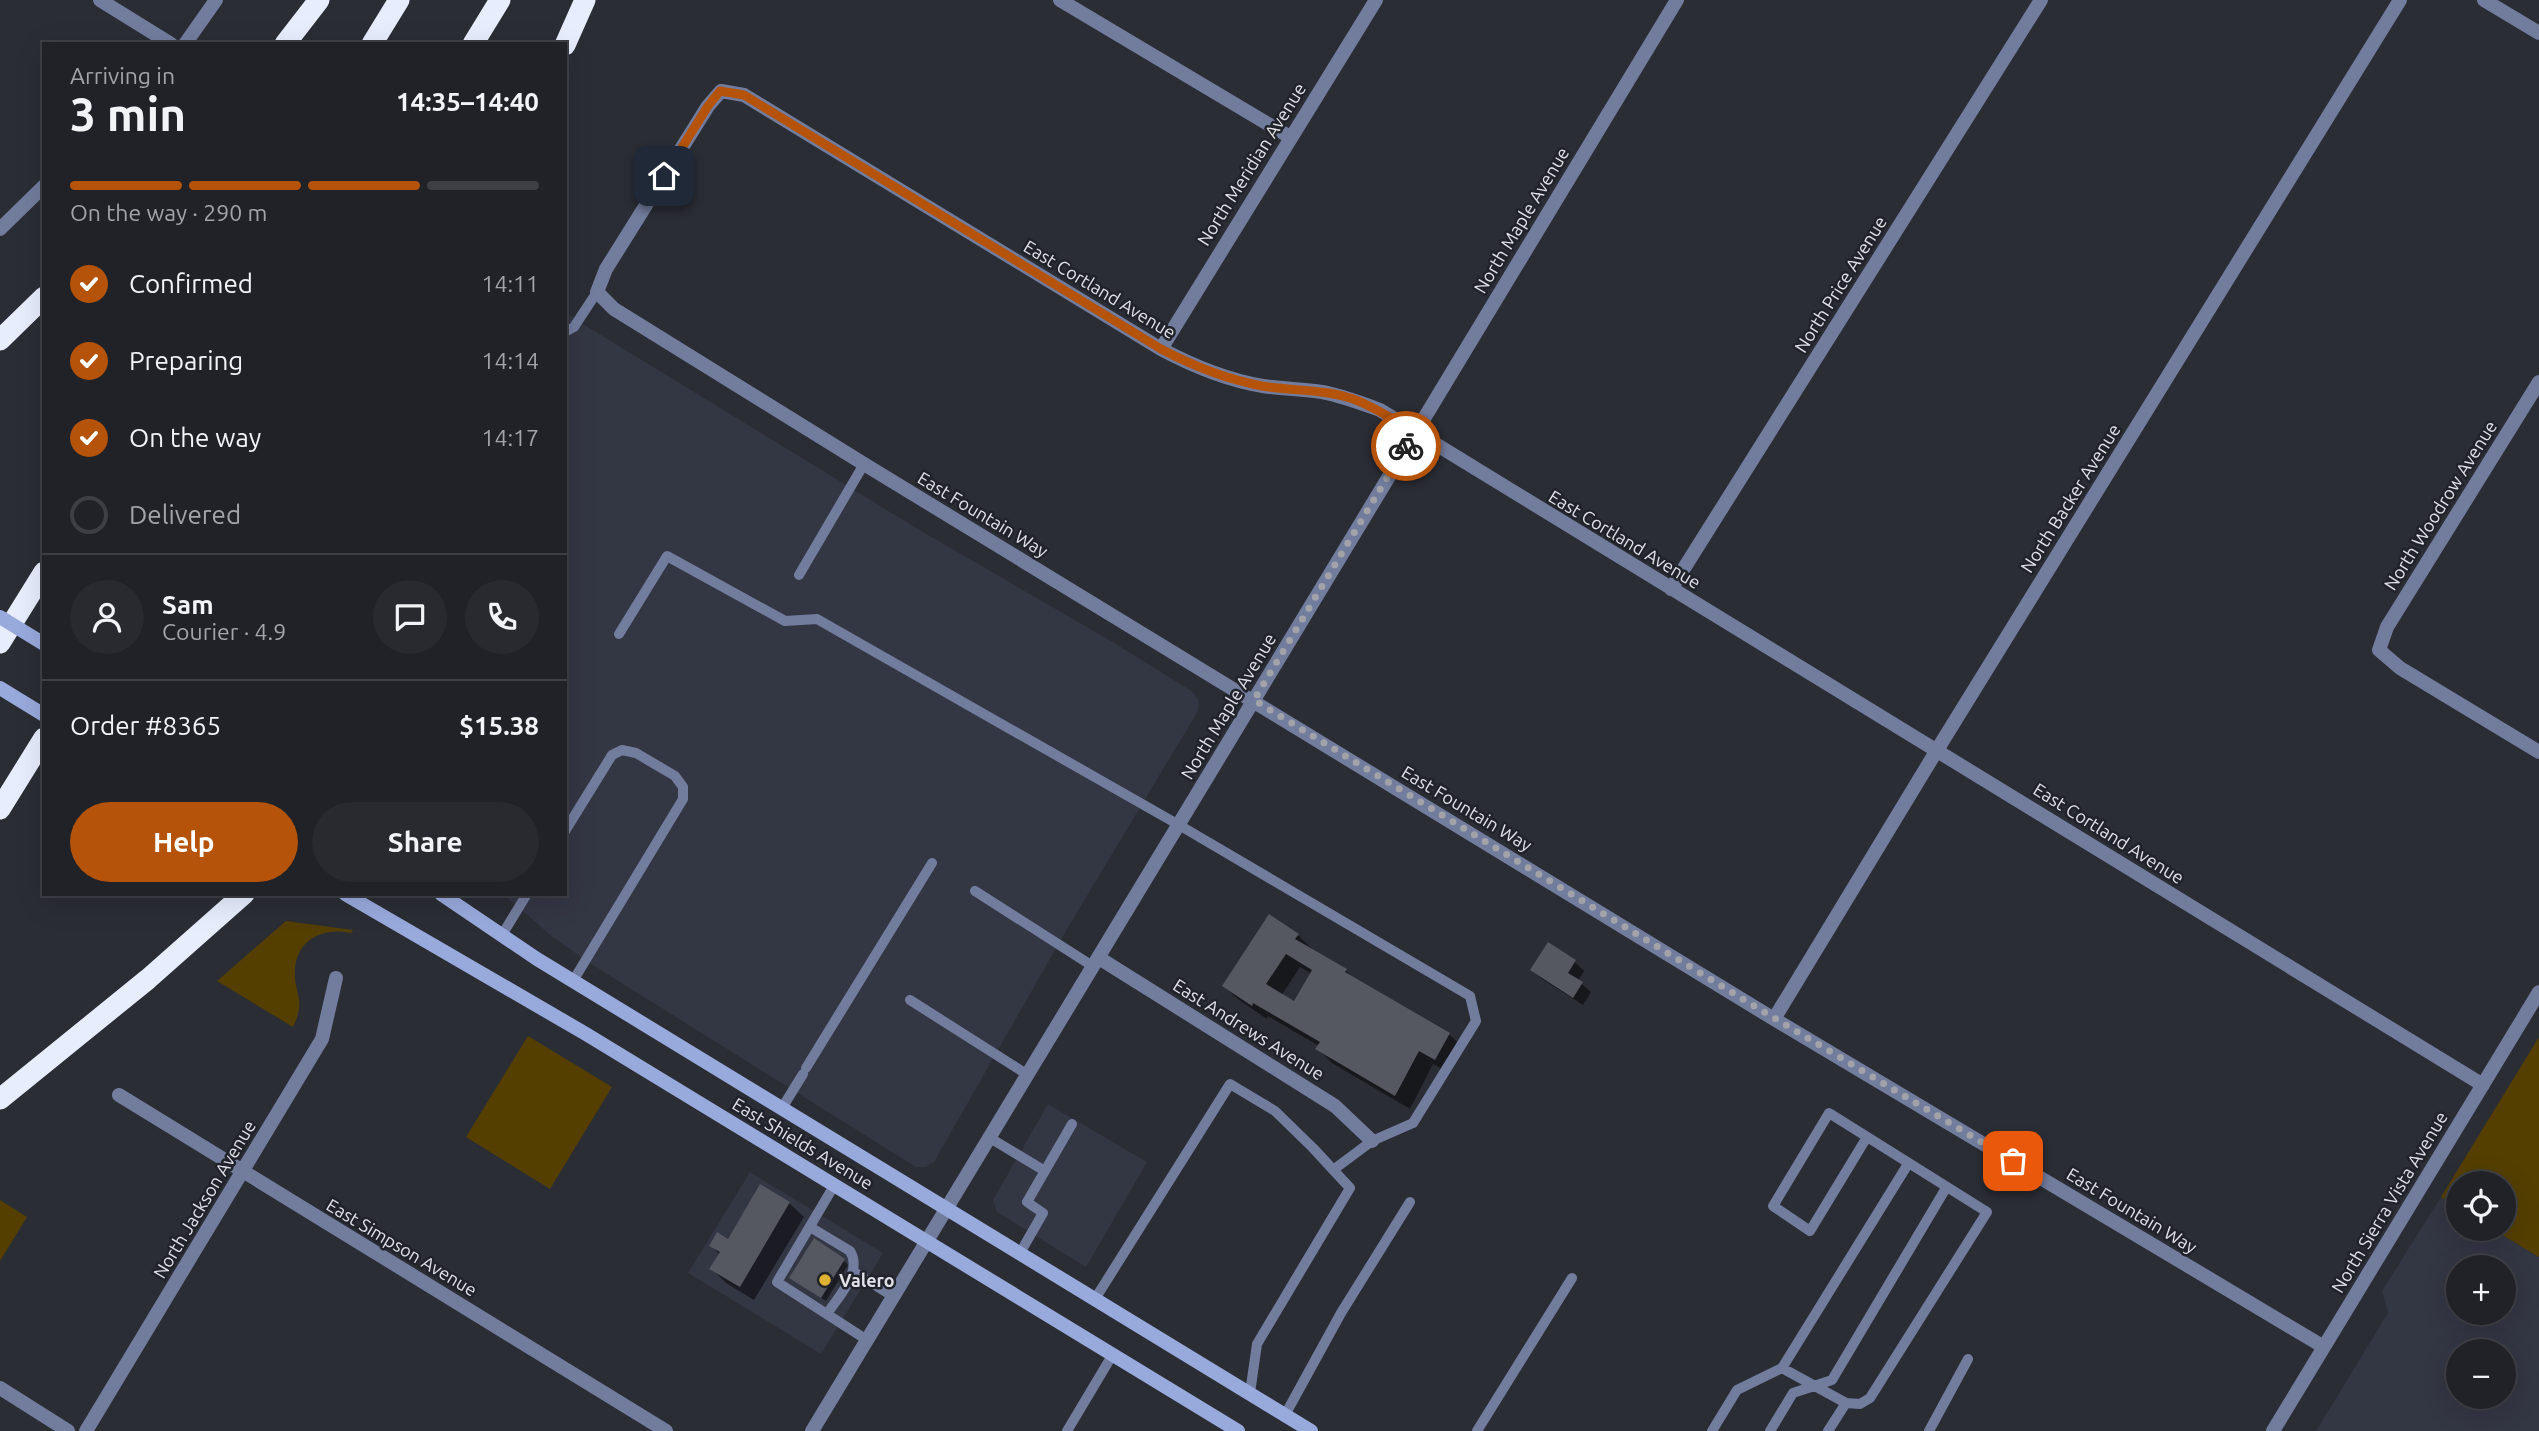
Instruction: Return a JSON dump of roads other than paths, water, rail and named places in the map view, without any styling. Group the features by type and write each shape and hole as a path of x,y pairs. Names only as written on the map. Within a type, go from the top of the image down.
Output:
{"highway":[{"path":"287,42 319,0"},
{"path":"373,42 399,0"},
{"path":"474,42 500,0"},
{"path":"566,42 585,0"},
{"path":"0,341 42,299"},
{"path":"0,643 42,575"},
{"path":"0,809 42,741"},
{"path":"0,1099 148,979 242,896"}],"main road":[{"path":"0,618 42,643"},
{"path":"0,688 42,714"},
{"name":"East Shields Avenue","path":"348,896 586,1034 1238,1431"},
{"name":"East Shields Avenue","path":"444,896 573,981 1311,1431"}],"street":[{"path":"100,0 168,42"},
{"path":"186,42 216,0"},
{"path":"1060,0 1290,137"},
{"name":"North Meridian Avenue","path":"1161,349 1376,0"},
{"name":"North Maple Avenue","path":"812,1431 1677,0"},
{"name":"North Price Avenue","path":"1671,589 2041,0"},
{"name":"North Backer Avenue","path":"1774,1018 2400,0"},
{"path":"2484,0 2539,33"},
{"name":"East Cortland Avenue","path":"597,292 606,269 708,106 720,91 744,95 1191,365 1228,378 1263,386 1350,398 1380,410 2483,1085"},
{"path":"0,229 42,188"},
{"name":"East Fountain Way","path":"597,292 614,309 864,464 1774,1018 2323,1348"},
{"name":"North Woodrow Avenue","path":"2539,382 2387,627 2379,650 2400,668 2539,752"},
{"name":"East Andrews Avenue","path":"1096,962 1335,1106 1372,1141"},
{"name":"North Jackson Avenue","path":"86,1431 322,1039 336,978"},
{"name":"North Sierra Vista Avenue","path":"2273,1431 2539,992"},
{"name":"East Simpson Avenue","path":"118,1095 666,1431"},
{"path":"0,1388 68,1431"}],"lane":[{"path":"567,331 574,327 597,292"},
{"path":"799,575 864,464"},
{"path":"619,634 667,556 785,621 817,619 1179,825 1470,996 1476,1021 1413,1123 1372,1141 1333,1170"},
{"path":"567,828 612,755 622,750 636,753 675,776 682,786 683,799 573,981"},
{"path":"782,1108 932,863"},
{"path":"975,891 1096,962"},
{"path":"502,935 526,896"},
{"path":"910,999 1028,1075"},
{"path":"1095,1299 1230,1084 1275,1111 1314,1148 1350,1188 1257,1344 1250,1393"},
{"path":"1782,1368 1846,1403 1860,1404 1870,1398 1987,1212 1829,1113 1773,1206 1810,1231 1867,1138"},
{"path":"1020,1253 1043,1213 1027,1202 1072,1124"},
{"path":"990,1139 1045,1171"},
{"path":"1712,1431 1737,1390 1782,1368 1908,1164"},
{"path":"835,1184 777,1282 867,1340"},
{"path":"1770,1431 1793,1393 1832,1380 1946,1188"},
{"path":"1284,1415 1341,1313 1410,1202"},
{"path":"810,1227 850,1251 853,1256 854,1272 827,1314"},
{"path":"854,1272 894,1297"},
{"path":"1477,1431 1572,1278"},
{"path":"1067,1431 1113,1354"},
{"path":"1929,1431 1968,1359"},
{"path":"1828,1431 1846,1403"}],"place":[{"name":"Valero","path":"825,1280"}]}
